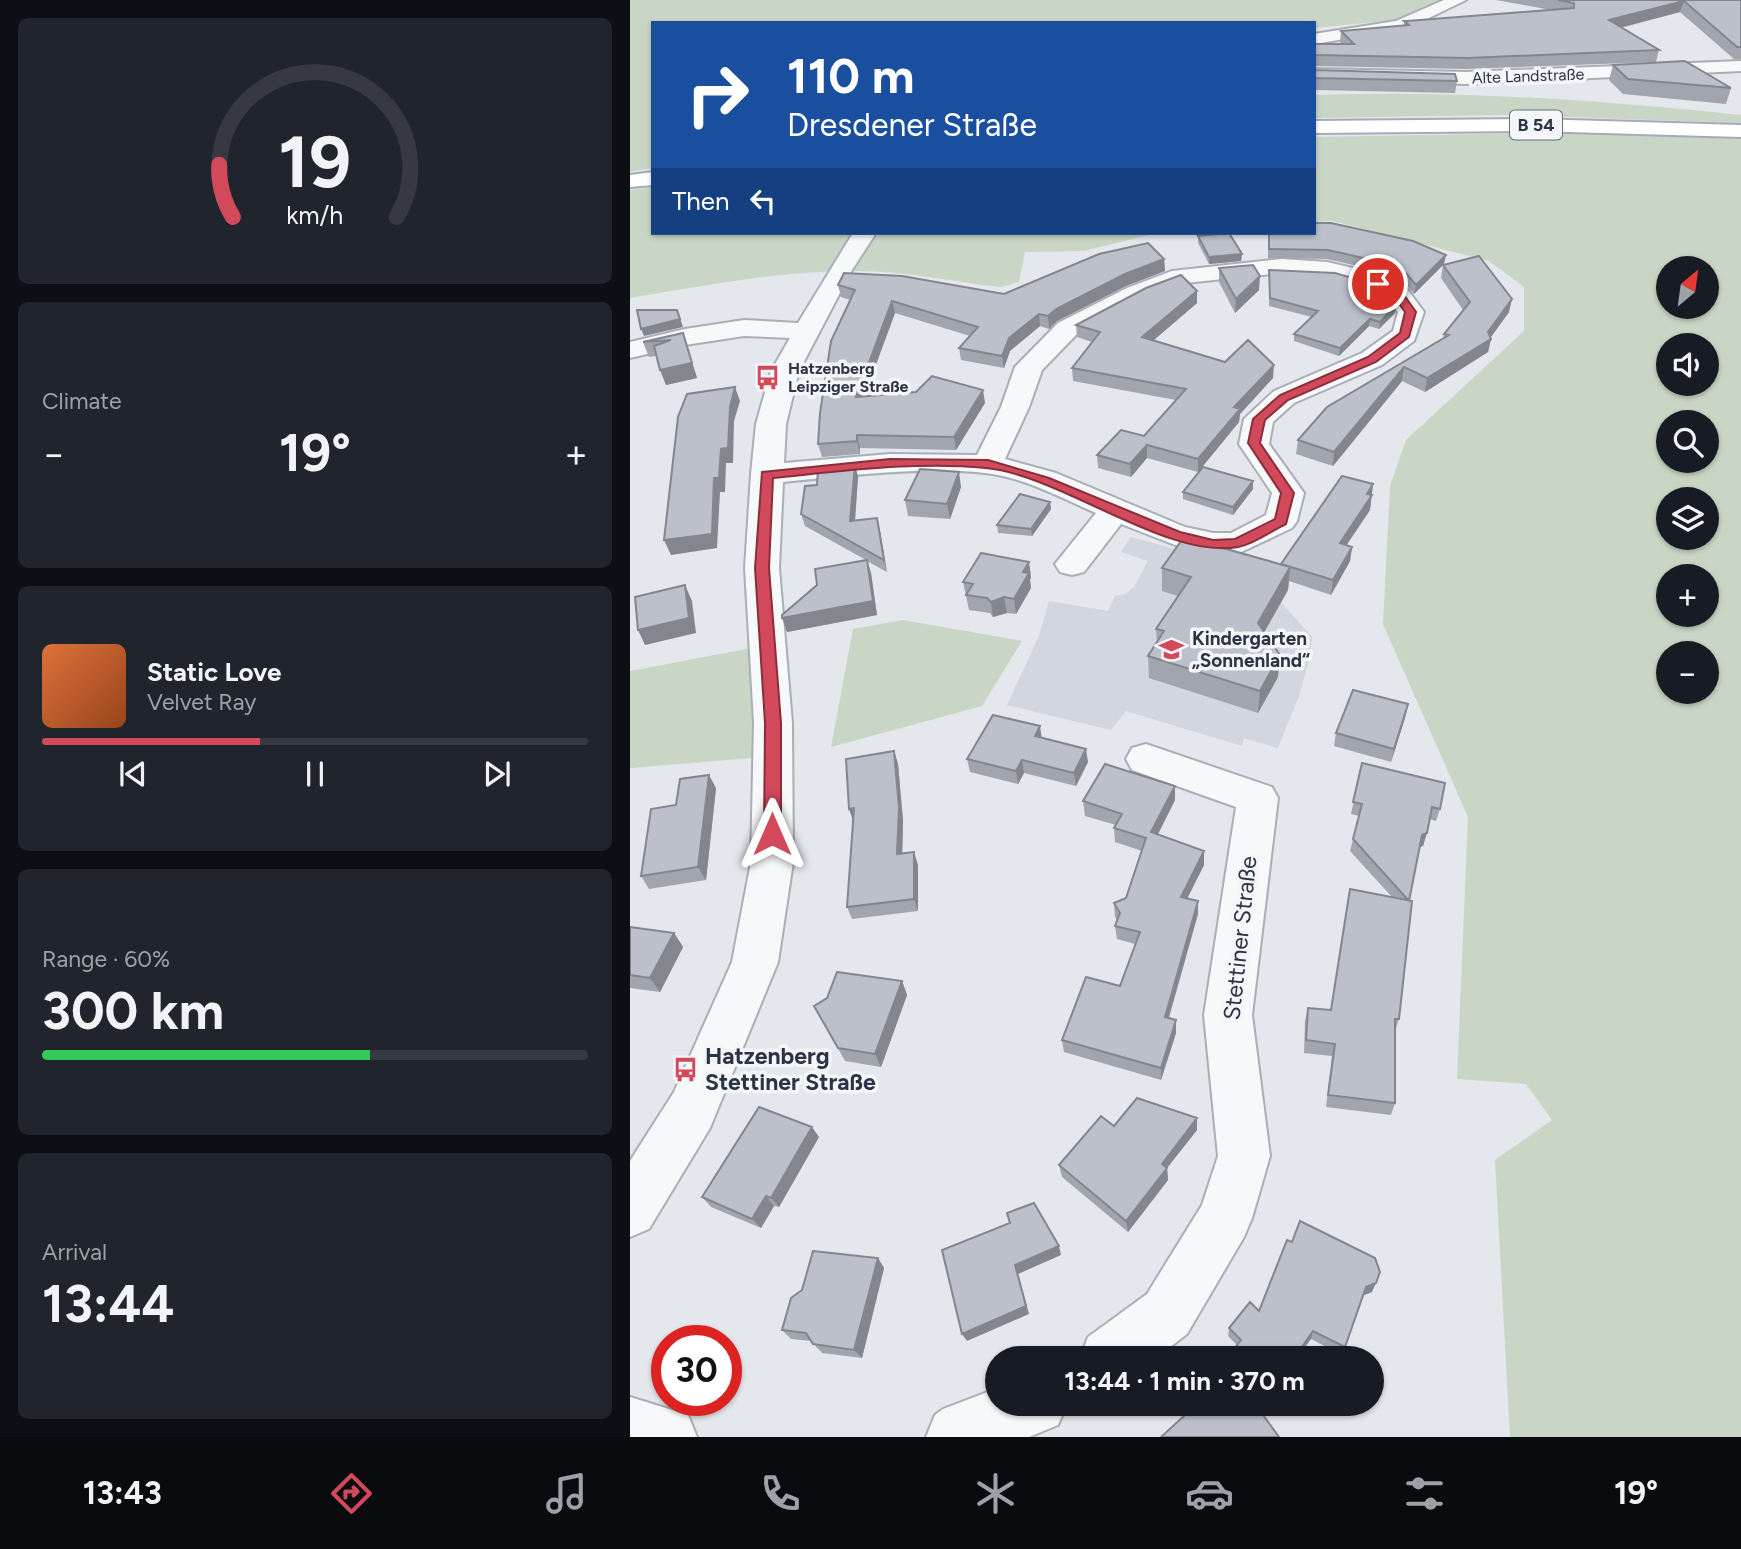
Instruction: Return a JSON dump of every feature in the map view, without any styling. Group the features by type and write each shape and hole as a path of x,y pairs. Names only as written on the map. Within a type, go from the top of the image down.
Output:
{"main road":[{"name":"B 54","path":"1316,127 1534,125 1741,131"},
{"path":"630,181 651,178"}],"street":[{"path":"1316,39 1401,25 1458,0"},
{"name":"Alte Landstraße","path":"1316,74 1466,78 1741,66"},
{"path":"630,1210 692,1110 755,962 772,862 773,723 762,568 771,424 785,372 863,235"},
{"path":"766,474 890,463 988,464 1045,480 1175,535 1213,544 1237,543 1281,521 1288,493 1254,443 1259,419 1284,397 1372,359 1405,335 1411,312 1395,290 1361,277 1327,269 1282,266 1181,276 1136,293 1067,329 1029,367 1015,407 988,464"},
{"path":"630,350 685,337 744,328 806,331"},
{"path":"1072,565 1116,509"},
{"name":"Stettiner Straße","path":"1125,1346 1167,1314 1225,1218 1244,1156 1228,1015 1258,798 1146,759"},
{"path":"957,1437 964,1430 1003,1416"},
{"path":"630,1427 666,1437"}],"shaded area":[{"name":"Kindergarten „Sonnenland“","path":"1131,537 1189,553 1273,593 1312,637 1309,661 1299,696 1278,748 1244,738 1242,746 1126,711 1111,730 1007,705 1039,636 1049,601 1108,611 1115,596 1125,594 1134,587 1148,561 1121,552"}],"green space":[{"path":"630,0 1446,0 1407,19 1316,28 1316,21 651,21 651,168 630,172"},
{"path":"1316,95 1474,95 1581,101 1741,115 1741,123 1509,115 1316,118"},
{"path":"1539,133 1741,138 1741,1437 1510,1437 1495,1160 1552,1120 1526,1084 1457,1079 1468,817 1383,624 1390,486 1406,440 1524,331 1524,287 1489,261 1333,221 1316,222 1316,137"},
{"path":"651,187 651,235 1149,235 1084,251 1025,252 1019,282 1001,287 894,273 829,271 743,280 630,298 630,190"},
{"path":"903,620 1022,641 982,706 831,747 853,629"},
{"path":"757,647 752,758 630,768 630,671"}],"building":[{"path":"1558,0 1741,0 1741,47 1737,47 1684,1 1609,20 1659,50 1468,58 1316,55 1316,44 1354,44 1341,31 1409,25 1404,21 1574,8 1574,3"},
{"path":"1685,61 1731,88 1628,79 1613,65"},
{"path":"1316,70 1455,74 1457,81 1316,78"},
{"path":"1316,223 1331,223 1413,241 1446,255 1416,285 1406,273 1372,260 1328,250 1269,249 1269,235 1316,235"},
{"path":"1230,235 1242,254 1209,257 1198,236"},
{"path":"1148,243 1164,259 1125,274 1056,309 1048,316 1039,314 1009,338 1002,356 959,348 978,327 892,301 856,397 916,392 932,376 983,390 954,437 857,435 857,441 818,444 831,341 855,290 838,285 844,273 902,276 1004,294 1099,254"},
{"path":"1479,256 1512,299 1488,332 1491,339 1427,378 1404,367 1334,452 1298,440 1327,407 1449,335 1444,334 1470,302 1443,265"},
{"path":"1253,265 1260,276 1236,299 1219,268"},
{"path":"1269,270 1335,273 1373,284 1386,291 1396,305 1380,322 1370,319 1340,348 1294,334 1318,311 1270,298"},
{"path":"1181,275 1197,291 1142,337 1225,362 1248,340 1274,365 1234,407 1240,409 1198,459 1147,445 1130,464 1097,455 1121,430 1144,436 1186,389 1072,368 1100,332 1076,325 1146,288"},
{"path":"637,310 677,310 680,319 641,329"},
{"path":"683,333 692,363 660,370 654,346 671,340 643,342"},
{"path":"735,387 730,407 728,448 721,449 719,478 714,478 712,534 664,540 678,417 687,394"},
{"path":"855,465 850,521 877,518 884,560 801,514 805,486 817,485 818,469"},
{"path":"1203,467 1253,481 1233,507 1183,492"},
{"path":"920,469 959,472 947,504 905,500"},
{"path":"1342,476 1373,484 1367,494 1372,495 1340,543 1352,547 1333,580 1281,564"},
{"path":"1020,494 1050,502 1031,529 997,525"},
{"path":"1184,537 1290,567 1258,623 1280,655 1260,691 1148,656 1164,631 1156,629 1191,577 1162,568"},
{"path":"981,553 1029,562 1023,572 1029,573 1014,599 1004,597 991,602 987,598 966,595 973,584 963,582"},
{"path":"867,560 873,601 782,618 782,615 817,585 815,569"},
{"path":"685,585 689,618 638,630 635,597"},
{"path":"1353,690 1408,704 1394,749 1336,733"},
{"path":"993,715 1040,726 1035,736 1086,749 1074,773 1022,760 1016,771 967,759"},
{"path":"894,751 899,808 897,854 914,852 914,899 847,907 854,808 849,809 846,759"},
{"path":"1362,763 1445,783 1440,809 1432,807 1427,833 1422,835 1409,901 1353,839 1362,804 1353,802"},
{"path":"1105,764 1175,786 1151,832 1204,851 1181,897 1198,901 1165,1017 1176,1020 1161,1068 1062,1040 1086,977 1120,986 1140,932 1115,926 1120,913 1114,903 1126,898 1146,838 1114,828 1122,814 1083,801"},
{"path":"709,775 698,867 641,876 651,809 676,805 680,779"},
{"path":"1350,889 1412,901 1399,1019 1395,1019 1395,1103 1328,1095 1335,1044 1306,1040 1308,1008 1331,1010"},
{"path":"630,927 674,933 650,978 630,975"},
{"path":"837,972 902,981 875,1054 838,1048 814,1006 827,998"},
{"path":"1137,1098 1197,1118 1162,1164 1167,1168 1126,1221 1059,1165 1101,1116 1114,1126"},
{"path":"759,1107 812,1127 771,1198 766,1196 752,1219 702,1197"},
{"path":"1034,1203 1059,1246 1015,1265 1026,1306 962,1334 942,1250 1010,1223 1007,1213"},
{"path":"1300,1221 1375,1258 1380,1272 1376,1283 1366,1287 1345,1346 1313,1331 1302,1346 1236,1346 1241,1340 1229,1328 1250,1302 1259,1311 1287,1240 1292,1242"},
{"path":"813,1251 878,1258 854,1350 813,1344 806,1333 782,1330 791,1298 802,1290"},
{"path":"1184,1416 1264,1416 1279,1437 1161,1437"}],"place":[{"name":"Hatzenberg Leipziger Straße","path":"768,377"},
{"name":"Kindergarten „Sonnenland“","path":"1172,649"},
{"name":"Hatzenberg Stettiner Straße","path":"685,1069"}],"route":[{"path":"772,834 773,723 762,568 766,474 890,463 988,464 1045,480 1175,535 1213,544 1237,543 1281,521 1288,493 1254,443 1259,419 1284,397 1372,359 1405,335 1411,312 1395,290 1378,284"}]}
